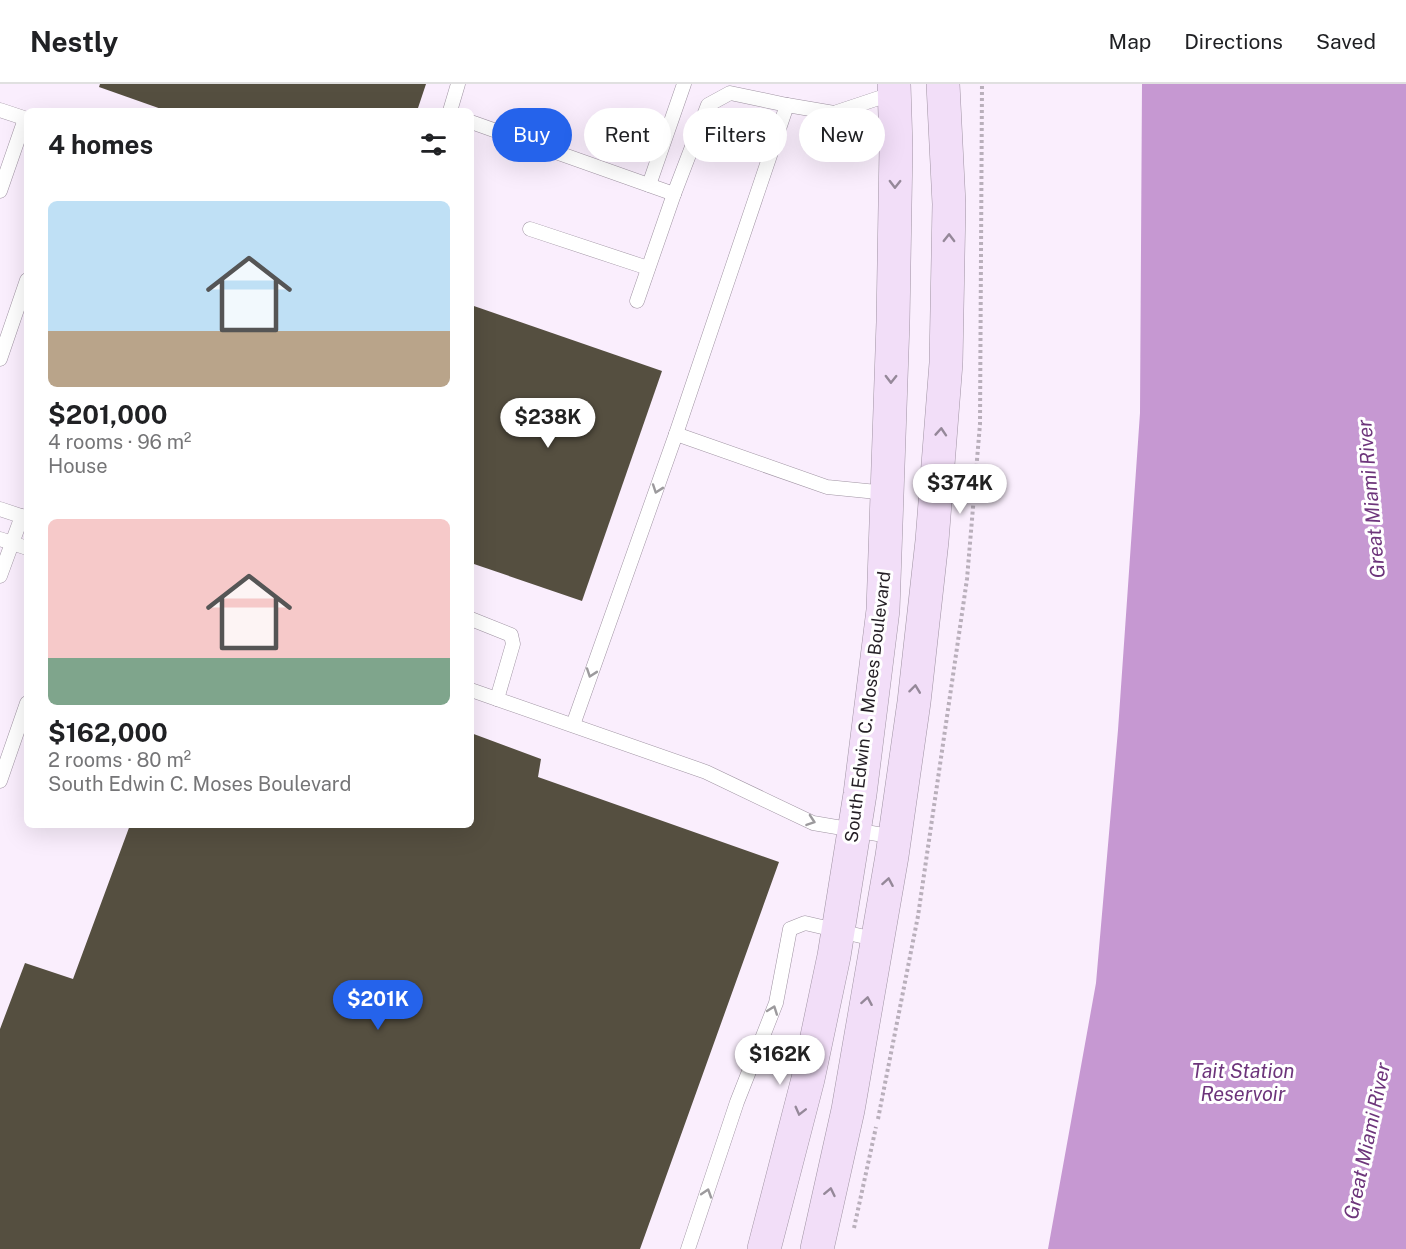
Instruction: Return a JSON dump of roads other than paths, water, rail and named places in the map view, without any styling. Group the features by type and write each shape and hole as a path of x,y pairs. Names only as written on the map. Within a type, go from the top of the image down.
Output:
{"main road":[{"path":"817,1249 848,1110 895,837 931,553 946,363 949,204 943,84"},
{"name":"South Edwin C. Moses Boulevard","path":"764,1249 808,1079 838,931 854,830 883,610 889,493 896,147 894,88"}],"lane":[{"path":"451,108 458,84"},
{"path":"649,186 684,84"},
{"path":"637,301 708,105 730,93 834,113 894,88"},
{"path":"573,725 676,434 787,105"},
{"path":"0,110 24,118"},
{"path":"474,123 674,194"},
{"path":"0,191 24,125"},
{"path":"530,229 648,268"},
{"path":"0,359 24,289"},
{"path":"676,434 827,488 889,493"},
{"path":"0,509 24,517 6,541 0,576"},
{"path":"6,541 24,547"},
{"path":"474,620 511,635 513,644 497,699"},
{"path":"474,691 706,772 813,823 895,837"},
{"path":"0,781 24,712"},
{"path":"688,1249 737,1102 776,1003 790,929 805,922 878,940"}],"water":[{"name":"Tait Station Reservoir","path":"1142,84 1406,84 1406,1249 1048,1249 1096,983 1118,730 1140,413"}],"water label":[{"name":"Great Miami River","path":"1371,499"},
{"name":"Great Miami River","path":"1367,1141"}]}
